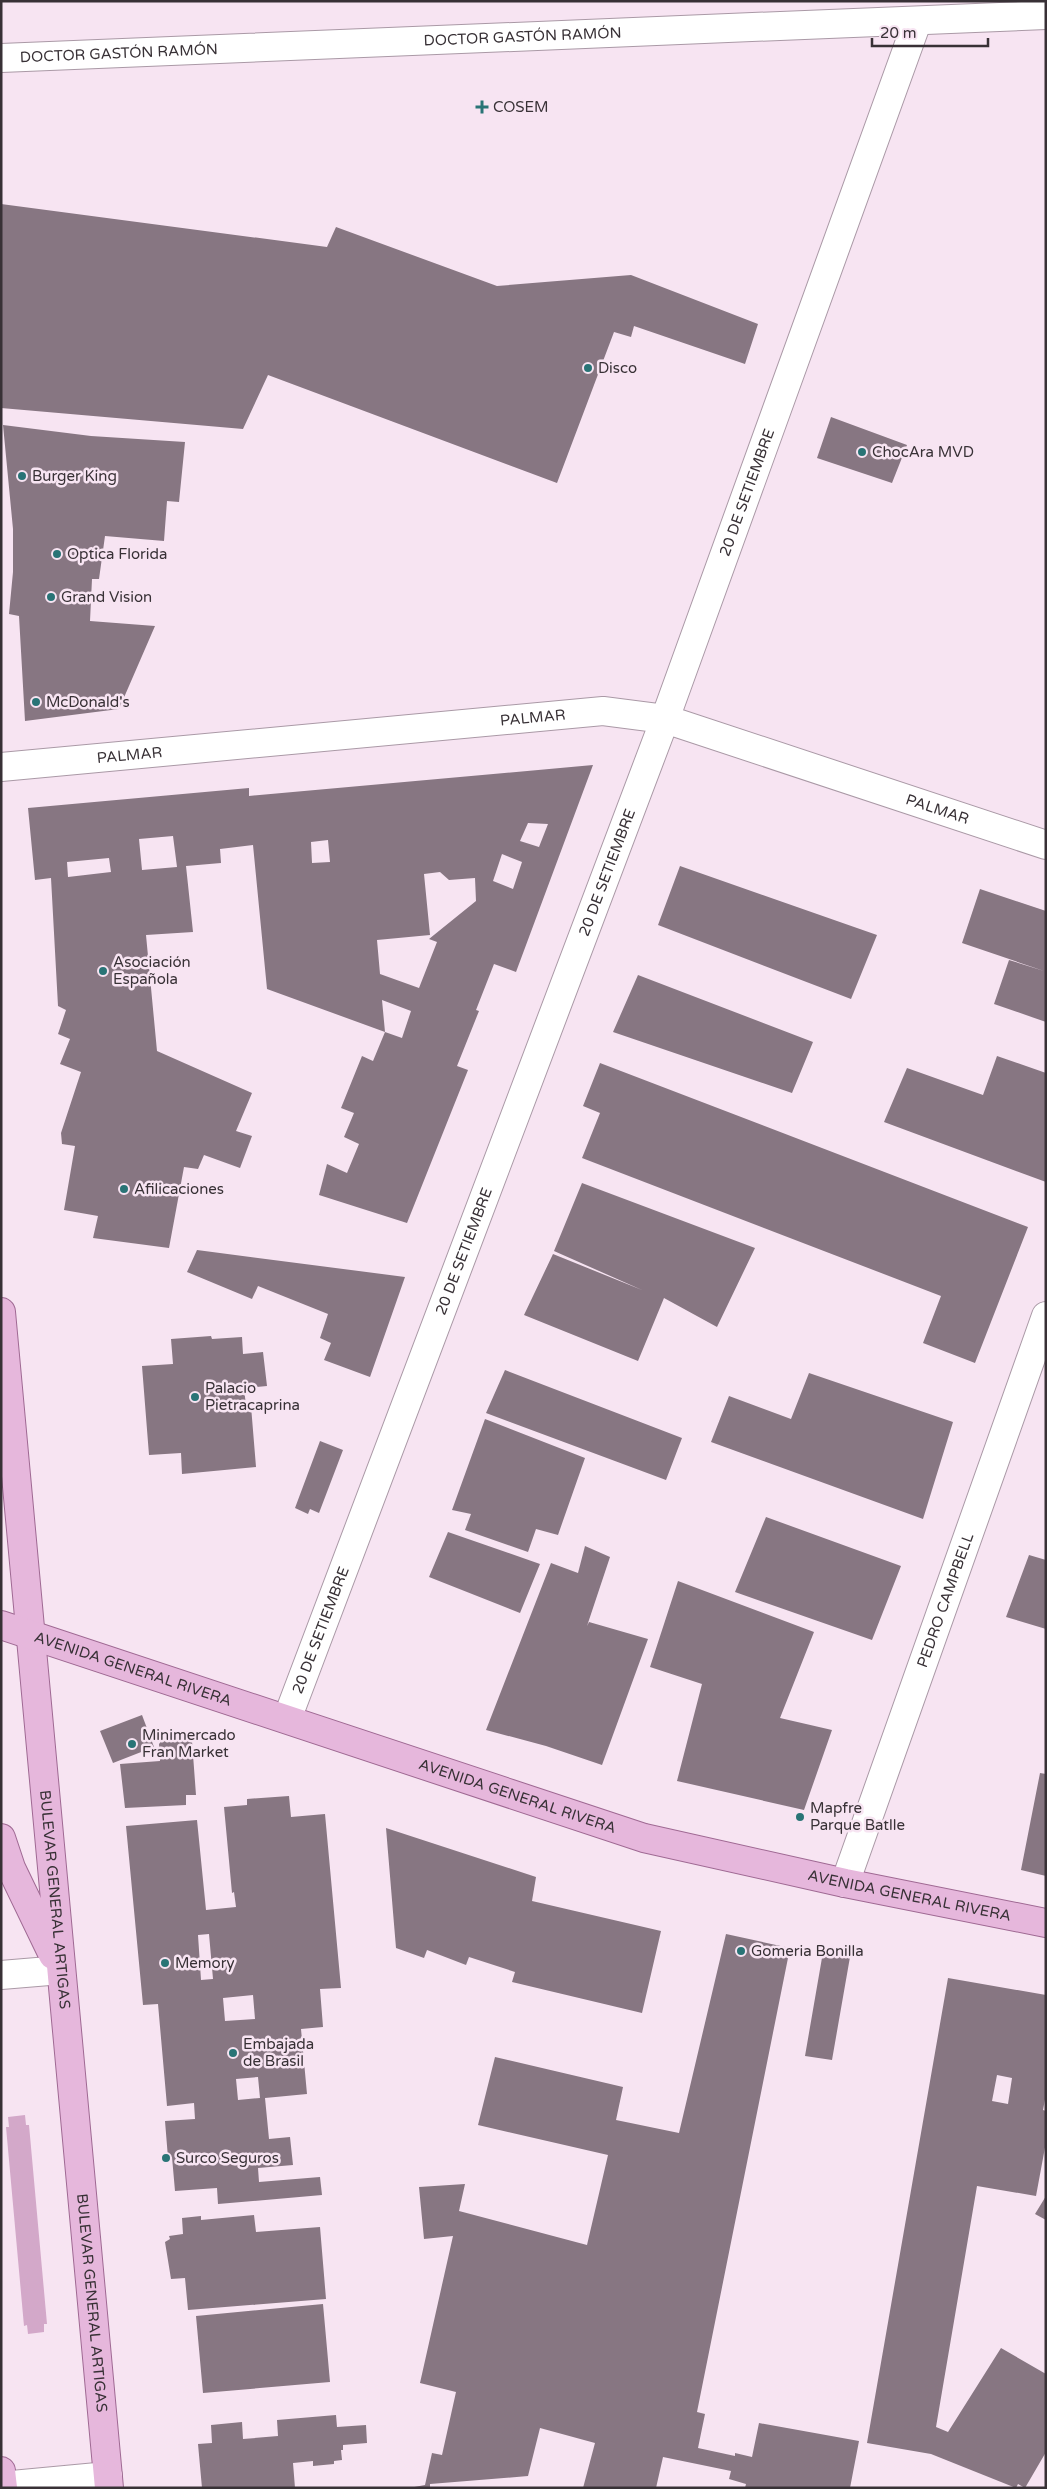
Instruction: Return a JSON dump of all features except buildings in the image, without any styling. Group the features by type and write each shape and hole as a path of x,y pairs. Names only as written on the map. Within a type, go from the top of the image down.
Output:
{"main road":[{"name":"BULEVAR GENERAL ARTIGAS","path":"1,1312 109,2482"},
{"path":"1,1618 32,1636"},
{"name":"AVENIDA GENERAL RIVERA","path":"1,1625 287,1718 644,1838 845,1883 1046,1923"},
{"path":"1,1838 11,1868 61,1970"}],"street":[{"name":"DOCTOR GASTÓN RAMÓN","path":"1,58 1046,16"},
{"name":"20 DE SETIEMBRE","path":"287,1718 665,719 917,22"},
{"name":"PALMAR","path":"1,767 603,710 665,719 1046,845"},
{"name":"PEDRO CAMPBELL","path":"845,1883 1046,1316"},
{"path":"1,1974 61,1970"},
{"path":"2,2483 109,2482"}],"shaded area":[{"path":"25,2115 26,2125 29,2125 47,2324 44,2324 44,2332 28,2334 27,2325 24,2326 6,2127 9,2127 8,2117"}],"place":[{"name":"COSEM","path":"482,107"},
{"name":"Disco","path":"588,368"},
{"name":"ChocAra MVD","path":"862,452"},
{"name":"Burger King","path":"22,476"},
{"name":"Optica Florida","path":"57,554"},
{"name":"Grand Vision","path":"51,597"},
{"name":"McDonald's","path":"36,702"},
{"name":"Asociación Española","path":"103,971"},
{"name":"Afilicaciones","path":"124,1189"},
{"name":"Palacio Pietracaprina","path":"195,1397"},
{"name":"Minimercado Fran Market","path":"132,1744"},
{"name":"Mapfre Parque Batlle","path":"800,1817"},
{"name":"Gomeria Bonilla","path":"741,1951"},
{"name":"Memory","path":"165,1963"},
{"name":"Embajada de Brasil","path":"233,2053"},
{"name":"Surco Seguros","path":"166,2158"}]}
